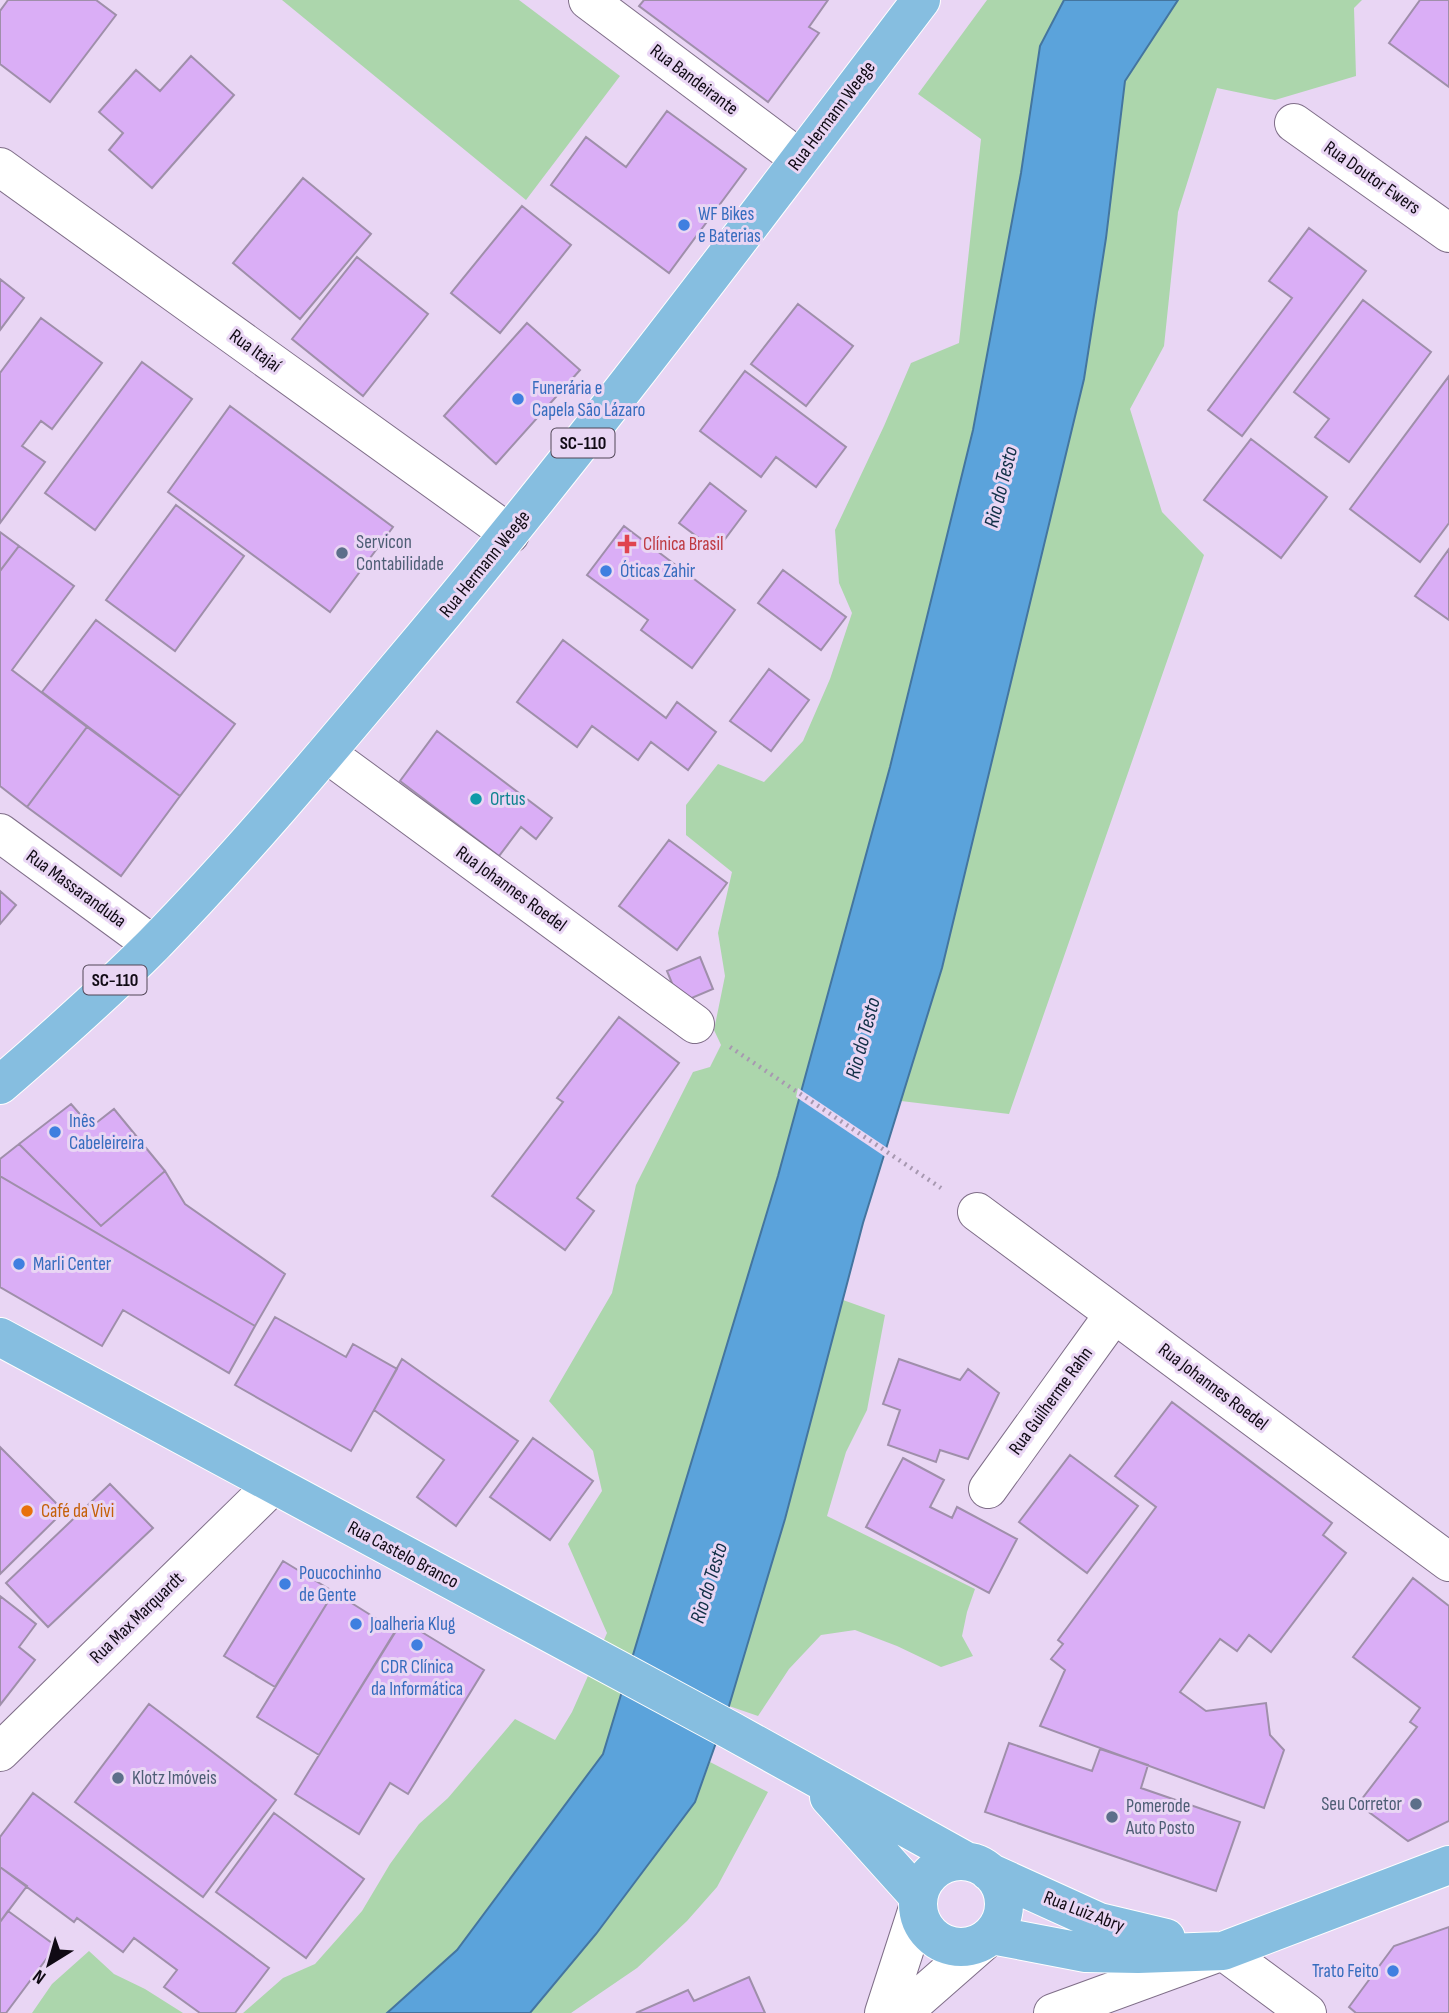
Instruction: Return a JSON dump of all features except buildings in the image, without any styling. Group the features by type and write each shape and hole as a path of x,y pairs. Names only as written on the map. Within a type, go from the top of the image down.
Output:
{"main road":[{"name":"Rua Hermann Weege","path":"0,1086 65,1029 153,945 326,753 510,534 608,411 921,0"},
{"name":"Rua Castelo Branco","path":"0,1338 978,1866"},
{"name":"Rua Castelo Branco","path":"807,1772 918,1902"},
{"path":"956,1861 978,1866 997,1880 1004,1903 1003,1914 987,1938 973,1947 962,1948 941,1942 925,1928 918,1902 921,1886 935,1869 956,1861"},
{"name":"Rua Luiz Abry","path":"978,1866 1099,1922 1223,1951"},
{"name":"Rua Luiz Abry","path":"987,1938 1086,1953 1223,1951 1449,1866"}],"street":[{"name":"Rua Bandeirante","path":"588,0 800,159"},
{"name":"Rua Doutor Ewers","path":"1294,123 1449,233"},
{"name":"Rua Itajaí","path":"0,167 510,534"},
{"name":"Rua Johannes Roedel","path":"326,753 695,1024"},
{"name":"Rua Massaranduba","path":"0,833 153,945"},
{"name":"Rua Johannes Roedel","path":"977,1212 1449,1562"},
{"name":"Rua Guilherme Rahn","path":"988,1489 1114,1314"},
{"name":"Rua Max Marquardt","path":"0,1752 274,1485"},
{"path":"884,2013 918,1902"},
{"path":"902,2013 987,1938"},
{"path":"1054,2013 1223,1951 1307,2013"}],"path":[{"path":"695,1024 977,1212"}],"green space":[{"path":"282,0 519,0 620,76 526,200"},
{"path":"987,0 1064,0 1040,46 1021,173 973,430 890,767 778,1176 603,1754 457,1950 387,2013 243,2013 283,1978 315,1964 362,1911 390,1864 419,1824 448,1798 515,1719 555,1740 572,1712 607,1633 568,1544 602,1491 593,1451 549,1401 612,1293 636,1185 693,1072 710,1067 721,1045 714,1030 725,976 718,933 732,872 686,835 686,805 718,764 764,782 803,741 830,679 852,613 839,583 835,530 911,363 959,343 981,139 918,94"},
{"path":"1178,0 1362,0 1354,8 1356,76 1275,100 1217,88 1178,212 1164,346 1130,409 1162,512 1204,555 1009,1114 901,1101 942,968 1084,379 1106,238 1125,81"},
{"path":"843,1300 885,1315 867,1410 846,1452 827,1516 975,1589 962,1636 973,1656 941,1667 855,1630 821,1635 789,1669 758,1716 729,1706 785,1519"},
{"path":"710,1762 768,1792 717,1887 687,1921 637,1968 571,2013 530,2013 596,1934 695,1802"},
{"path":"89,1951 114,1974 145,1989 183,2013 32,2013 52,1984"}],"water":[{"name":"Rio do Testo","path":"1064,0 1178,0 1125,81 1106,238 1084,379 942,968 863,1223 785,1519 729,1706 695,1802 596,1934 530,2013 387,2013 457,1950 603,1754 778,1176 890,767 973,430 1021,173 1040,46"}],"pier":[{"path":"798,1088 889,1149 887,1158 796,1097"}],"place":[{"name":"WF Bikes e Baterias","path":"684,225"},
{"name":"Funerária e Capela São Lázaro","path":"518,399"},
{"name":"Clínica Brasil","path":"627,544"},
{"name":"Servicon Contabilidade","path":"342,553"},
{"name":"Óticas Zahir","path":"606,571"},
{"name":"Ortus","path":"476,799"},
{"name":"Inês Cabeleireira","path":"55,1132"},
{"name":"Marli Center","path":"19,1264"},
{"name":"Café da Vivi","path":"27,1511"},
{"name":"Poucochinho de Gente","path":"285,1584"},
{"name":"Joalheria Klug","path":"356,1624"},
{"name":"CDR Clínica da Informática","path":"417,1645"},
{"name":"Klotz Imóveis","path":"118,1778"},
{"name":"Seu Corretor","path":"1416,1804"},
{"name":"Pomerode Auto Posto","path":"1112,1817"},
{"name":"Trato Feito","path":"1393,1971"}]}
